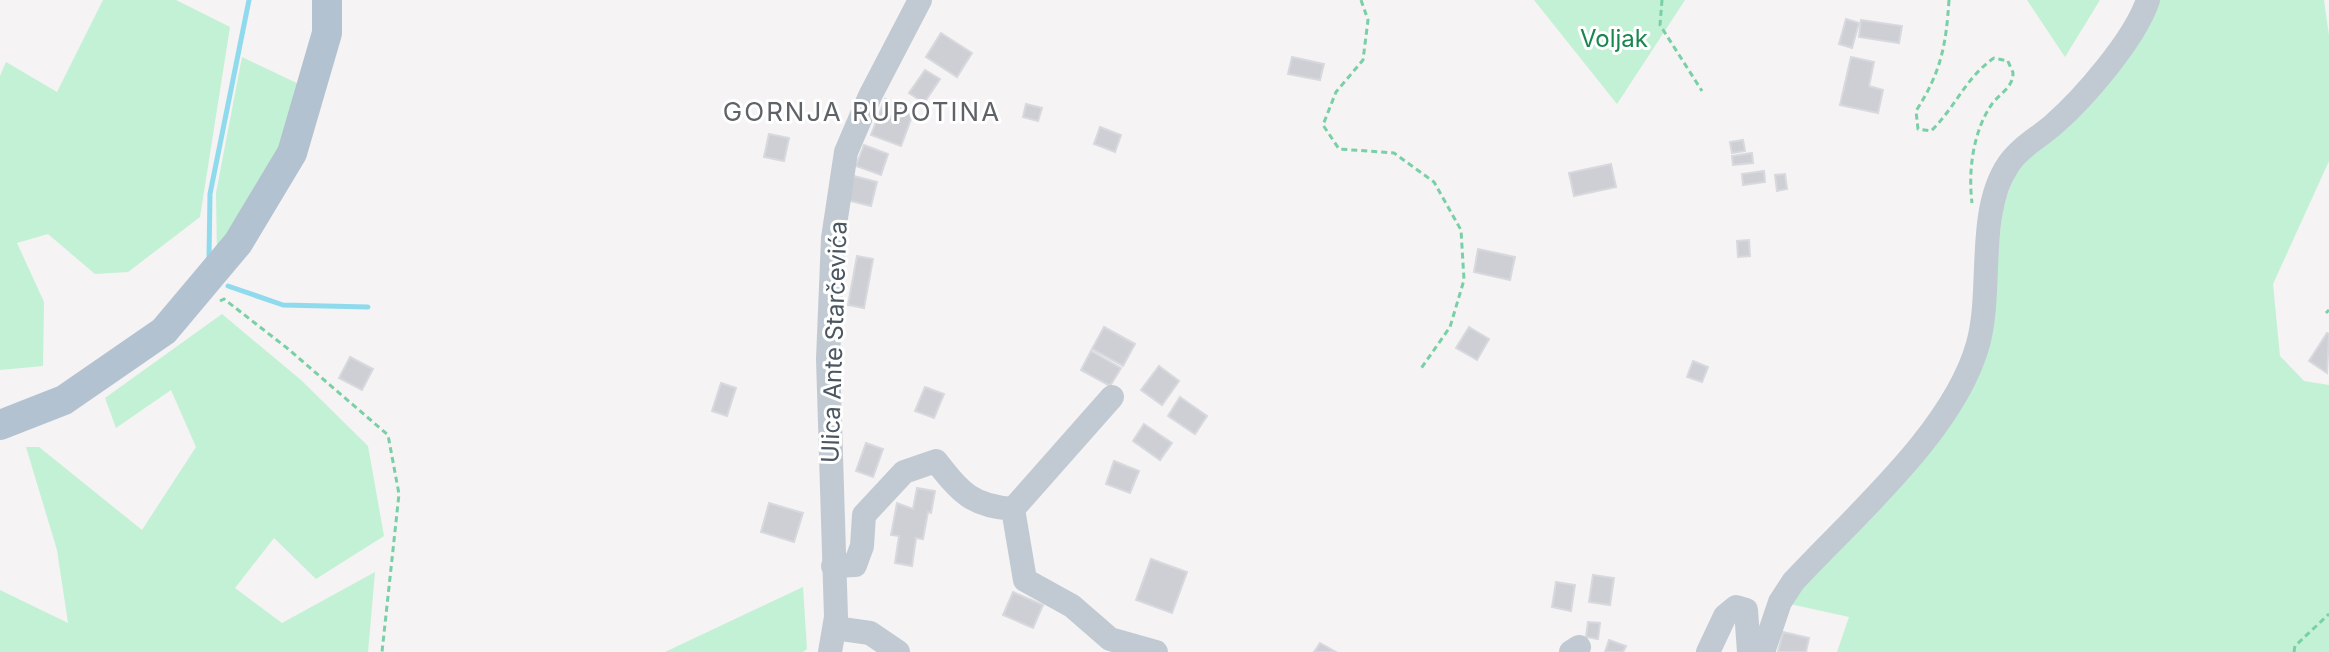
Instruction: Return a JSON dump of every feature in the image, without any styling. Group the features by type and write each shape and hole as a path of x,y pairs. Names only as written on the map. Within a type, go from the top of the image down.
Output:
{"main road":[{"path":"0,425 64,400 164,331 238,243 292,153 327,33 327,0"}],"street":[{"name":"Ulica Ante Starčevića","path":"832,640 828,359 833,238 846,152 870,96 920,0"},
{"path":"1763,652 1780,602 1793,582 1941,423 1978,345 1991,223 1996,195 2007,166 2092,87 2148,0"},
{"path":"1013,509 1112,397"},
{"path":"833,566 855,565 862,546 864,515 904,472 936,461 956,487 983,507 1013,509"},
{"path":"1013,509 1025,580 1072,606 1110,639 1156,652"},
{"path":"1708,652 1725,616 1736,607 1746,610 1749,652"},
{"path":"832,640 870,633 898,652"}],"path":[{"path":"1361,0 1368,20 1363,60 1336,92 1323,125 1339,149 1394,153 1434,182 1461,230 1464,280 1450,327 1420,370"},
{"path":"1662,0 1660,25 1702,91"},
{"path":"1949,0 1946,46 1933,84 1916,111 1918,129 1931,131 1948,115 1979,69 1994,58 2008,61 2013,72 2007,90 1993,103 1974,152 1969,183 1972,208"},
{"path":"212,306 224,299 287,348 388,435 399,494 382,652"},
{"path":"2294,652 2295,646 2329,614"}],"green space":[{"path":"103,0 176,0 230,27 200,217 128,272 95,274 48,234 17,243 44,302 43,366 0,370 0,76 6,62 57,92"},
{"name":"Voljak","path":"1534,0 1685,0 1617,104"},
{"path":"2027,0 2100,0 2065,57"},
{"path":"2156,0 2324,0 2329,36 2329,161 2273,284 2280,356 2304,381 2329,385 2329,652 1837,652 1849,617 1790,604 1811,573 1949,422 1995,279 2003,206 2015,175"},
{"path":"242,57 303,86 283,143 217,256 216,193"},
{"path":"222,314 301,380 368,446 384,536 316,579 274,538 235,588 282,623 375,572 368,652 0,652 0,590 68,623 57,550 26,447 39,447 142,530 196,447 171,390 116,428 105,398"},
{"path":"803,587 807,649 803,652 665,652"}],"building":[{"path":"1846,19 1859,23 1852,48 1839,44"},
{"path":"1861,20 1902,26 1899,43 1859,37"},
{"path":"941,33 972,53 957,77 926,57"},
{"path":"1292,57 1324,64 1320,80 1288,74"},
{"path":"1851,57 1874,62 1869,86 1883,90 1878,113 1840,105"},
{"path":"925,70 940,79 924,103 909,93"},
{"path":"885,99 914,111 901,146 871,135"},
{"path":"1026,104 1042,108 1038,121 1023,117"},
{"path":"1100,127 1121,135 1115,152 1094,144"},
{"path":"769,134 789,138 784,161 764,157"},
{"path":"1743,140 1745,151 1732,153 1730,142"},
{"path":"864,145 888,154 881,175 856,166"},
{"path":"1752,153 1753,163 1733,165 1732,156"},
{"path":"1611,164 1616,187 1574,196 1569,173"},
{"path":"1764,171 1765,182 1743,185 1742,174"},
{"path":"1785,174 1787,189 1777,191 1775,175"},
{"path":"854,176 877,182 871,206 847,200"},
{"path":"1749,240 1750,256 1738,257 1737,241"},
{"path":"1478,249 1515,257 1510,280 1474,272"},
{"path":"857,256 873,259 864,308 848,305"},
{"path":"1104,327 1135,344 1123,366 1092,349"},
{"path":"1469,327 1489,339 1477,360 1456,348"},
{"path":"2329,334 2327,373 2309,361"},
{"path":"1091,351 1121,368 1110,386 1081,370"},
{"path":"350,357 373,369 362,390 339,378"},
{"path":"1693,361 1708,367 1702,382 1687,377"},
{"path":"1159,366 1179,381 1162,405 1141,390"},
{"path":"721,383 736,388 727,416 712,411"},
{"path":"925,387 944,394 934,418 915,411"},
{"path":"1180,397 1207,416 1195,434 1168,416"},
{"path":"1144,424 1172,443 1160,460 1133,441"},
{"path":"866,443 883,449 873,477 856,471"},
{"path":"1114,461 1139,471 1130,493 1106,484"},
{"path":"917,488 935,491 931,513 928,512 923,539 916,538 912,566 895,563 899,536 891,535 897,503 913,509"},
{"path":"769,503 803,513 794,542 761,532"},
{"path":"1151,559 1187,572 1172,613 1136,600"},
{"path":"1593,575 1614,578 1610,605 1589,602"},
{"path":"1556,582 1575,585 1571,611 1552,607"},
{"path":"1013,592 1043,605 1033,628 1003,615"},
{"path":"1588,622 1600,623 1598,639 1586,637"},
{"path":"1783,632 1809,638 1806,652 1778,652"},
{"path":"1609,640 1626,646 1623,652 1605,652"},
{"path":"1320,643 1336,652 1314,652"}],"waterway":[{"path":"209,259 210,194 249,0"},
{"path":"228,286 283,305 368,307"}],"district":[{"name":"GORNJA RUPOTINA","path":"862,111"}]}
